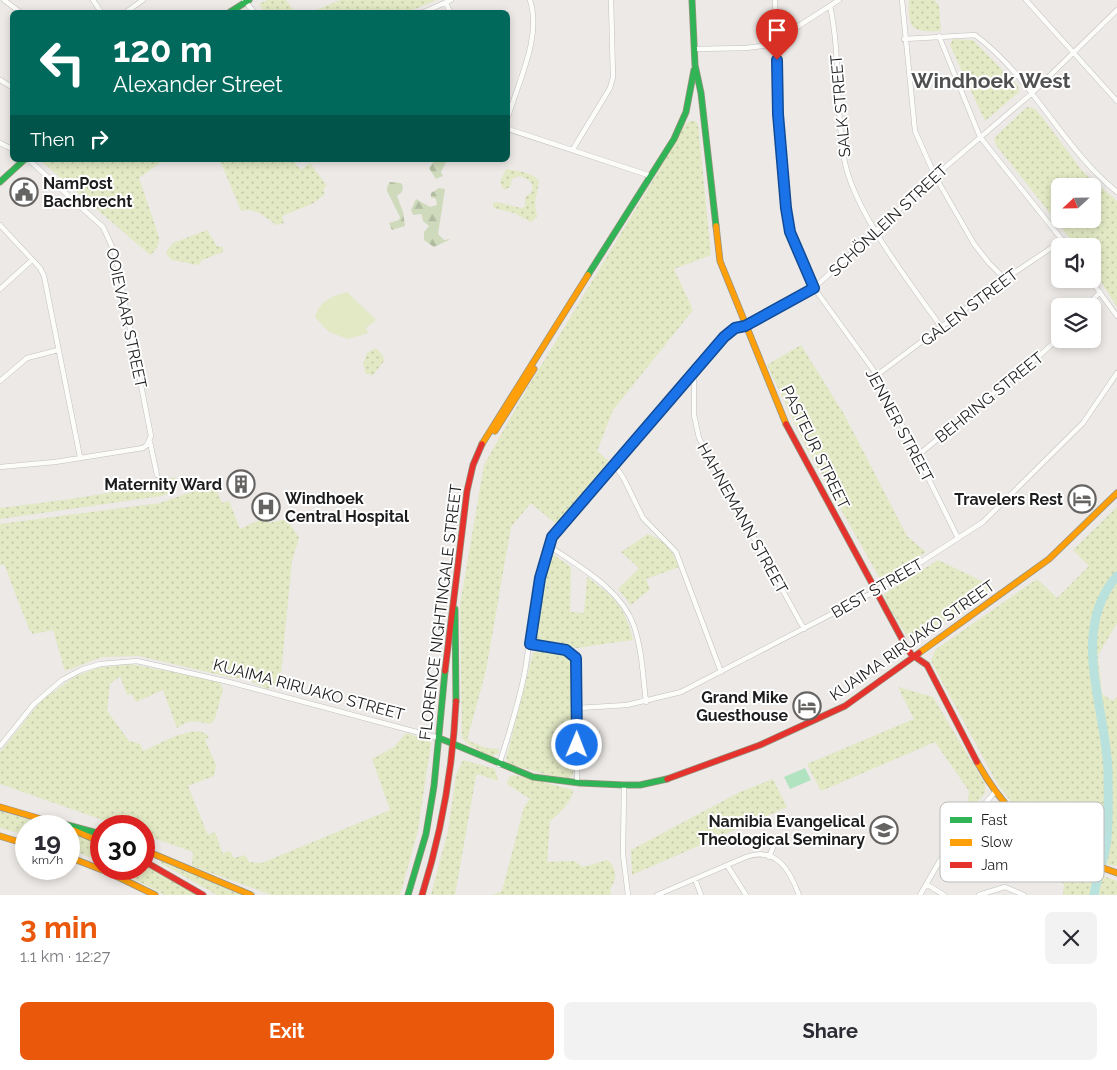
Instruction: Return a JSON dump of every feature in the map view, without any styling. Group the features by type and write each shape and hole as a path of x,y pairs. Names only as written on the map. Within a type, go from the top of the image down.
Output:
{"main road":[{"name":"PASTEUR STREET","path":"692,0 695,65 702,101 718,254 745,326 795,444 902,639 914,656 927,665 995,792 1004,802"},
{"path":"233,10 246,1"},
{"name":"FLORENCE NIGHTINGALE STREET","path":"408,895 426,834 439,738 453,596 467,491 473,465 490,431 678,130 689,99 695,65"},
{"path":"689,99 697,96 702,101"},
{"path":"0,182 22,162"},
{"name":"FLORENCE NIGHTINGALE STREET","path":"422,895 442,824 453,744 456,696 455,605 473,477 486,446 559,323"},
{"name":"KUAIMA RIRUAKO STREET","path":"439,738 499,765 533,777 576,783 624,785 673,778 760,745 845,706 1048,559 1117,493"},
{"path":"0,807 31,815"},
{"path":"0,836 15,841"},
{"path":"155,855 251,895"},
{"path":"80,861 110,873 155,895"},
{"path":"155,867 203,895"},
{"name":"PASTEUR STREET","path":"1104,869 1116,873"}],"street":[{"path":"4,0 17,10"},
{"path":"129,10 143,0"},
{"path":"429,10 451,0"},
{"path":"510,110 533,31 534,15 530,0"},
{"path":"573,149 610,88 613,78 611,0"},
{"name":"JENNER STREET","path":"775,0 778,114 786,208 790,232 814,288 877,375 958,538"},
{"path":"694,49 760,47 776,42 838,0"},
{"path":"902,0 904,39 914,127 935,176 974,244 988,263 1006,279"},
{"path":"1026,0 1117,101"},
{"path":"446,3 449,10"},
{"name":"SALK STREET","path":"830,6 844,158 856,194 875,231 942,328"},
{"name":"SCHÖNLEIN STREET","path":"499,765 521,688 540,578 549,546 558,530 730,331 745,326 814,288 935,176 1031,94 1117,10"},
{"path":"904,39 975,35 1002,61 1031,94 1086,163 1117,192"},
{"path":"939,36 980,137 1061,238"},
{"path":"510,129 651,176"},
{"name":"OOIEVAAR STREET","path":"31,162 103,227 110,238 115,253 151,436 150,442 157,476"},
{"path":"0,225 42,271 46,281 80,457"},
{"name":"GALEN STREET","path":"877,375 1006,279 1051,248"},
{"path":"0,289 32,260"},
{"path":"1097,288 1117,316"},
{"path":"1094,298 1100,292"},
{"name":"BEHRING STREET","path":"917,456 1051,344"},
{"path":"0,381 27,358 58,350"},
{"name":"HAHNEMANN STREET","path":"694,372 694,415 699,438 804,630"},
{"name":"BEST STREET","path":"578,708 609,707 646,702 681,692 804,630 876,591 983,522 1083,423 1117,373"},
{"path":"0,467 143,448 150,442"},
{"path":"614,464 643,518 676,552 721,672"},
{"path":"549,546 611,591 625,608 637,638 646,702"},
{"path":"530,644 566,650 576,658 578,708 576,783"},
{"name":"KUAIMA RIRUAKO STREET","path":"0,746 34,704 62,680 81,670 100,664 137,661 229,682 439,738"},
{"path":"624,785 623,854 628,895"},
{"path":"987,802 995,792"},
{"path":"769,857 777,838"},
{"path":"659,895 751,855 769,857 786,867 799,895"},
{"path":"920,895 940,861"},
{"path":"727,865 746,895"},
{"path":"695,879 702,895"},
{"path":"926,884 944,895"},
{"path":"979,895 1005,887 1024,895"}],"green space":[{"path":"267,0 286,0 294,10 264,10 259,4"},
{"path":"340,0 436,0 413,10 317,10"},
{"path":"909,0 934,0 939,5 941,31 923,31 913,27 909,18"},
{"path":"953,39 973,40 1018,86 1019,92 985,121 950,45"},
{"path":"1027,107 1034,108 1083,172 1090,178 1051,178 1051,214 996,145 994,138"},
{"path":"695,121 698,124 711,255 674,269 693,310 613,410 597,451 609,461 556,524 531,503 511,527 486,670 467,740 486,748 499,749 499,753 491,757 468,744 462,738 460,605 484,465 524,394 685,124"},
{"path":"42,162 161,162 139,178 159,237 156,249 150,255"},
{"path":"221,162 294,162 301,170 310,163 327,186 323,189 325,194 314,203 282,216 284,223 276,225 264,216 251,210 241,211"},
{"path":"434,162 446,162 441,172 443,176 436,179 429,168"},
{"path":"506,169 520,171 539,181 535,203 537,217 531,222 514,213 493,208 493,203 497,202 520,208 525,207 525,197 532,192 530,181 519,176 512,179 510,187 504,190 500,182"},
{"path":"390,182 401,183 403,186 402,192 397,196 403,212 405,226 392,230 389,223 399,220 400,217 387,191"},
{"path":"1101,187 1117,201 1117,307 1101,282 1101,238 1070,238 1062,228 1101,228"},
{"path":"439,188 445,189 438,234 444,240 451,239 434,247 424,240 424,232 429,226 423,221 422,215 413,215 411,210 416,199 430,207 437,205 436,199 431,197 431,193"},
{"path":"207,230 217,246 223,247 223,252 202,260 198,265 172,260 167,255 166,252 173,243"},
{"path":"347,292 376,320 366,328 368,333 348,339 329,332 315,317 323,303"},
{"path":"801,345 845,416 907,536 926,552 885,579 879,577 807,449 767,365"},
{"path":"376,348 383,356 384,361 373,375 366,374 363,364 367,353"},
{"path":"175,477 178,482 177,490 161,496 0,519 0,508 66,500 154,483"},
{"path":"214,484 222,503 229,501 240,529 266,517 269,523 287,519 299,538 292,561 281,672 277,684 267,689 244,678 233,678 139,656 102,657 65,671 53,630 33,634 29,629 4,564 0,565 0,524 160,503"},
{"path":"1117,507 1117,623 1098,655 1102,694 1113,701 1117,697 1117,865 1113,866 1104,863 1104,802 1011,802 998,785 931,661 935,650 1037,579 1057,598 1089,566 1073,550"},
{"path":"648,534 668,547 679,567 646,579 650,589 631,605 618,589 639,568 621,552"},
{"path":"554,555 571,567 570,612 584,613 587,577 617,603 626,618 633,640 578,648 537,639 536,630 549,559"},
{"path":"938,560 994,587 916,639 909,639 888,606 884,594"},
{"path":"540,649 568,655 574,663 573,774 570,778 548,775 509,764 506,759 533,653"},
{"path":"130,664 219,681 223,689 215,719 210,724 193,721 177,728 163,690 136,702 132,694 127,695 120,676 110,684 107,711 129,741 140,744 143,751 187,733 203,733 209,737 205,740 216,765 214,776 188,786 208,835 215,832 223,854 222,858 224,853 230,851 234,858 245,855 249,862 262,863 390,810 372,759 394,747 406,733 429,741 431,743 418,830 400,895 272,895 192,866 193,852 155,839 155,815 90,816 0,784 0,752 41,701 74,677 97,668"},
{"path":"898,687 933,697 985,784 985,793 977,802 968,802 969,791 935,742 821,791 807,764 914,719"},
{"path":"463,760 495,769 498,781 478,774 476,776 455,895 431,895 448,831 456,775"},
{"path":"805,768 811,780 790,789 784,777"},
{"path":"515,775 573,790 568,803 550,821 547,862 574,861 583,867 607,860 615,870 615,878 610,889 611,895 491,895 502,891 524,807 530,799 507,784 509,777"},
{"path":"773,779 787,807 632,875 631,850 740,792"},
{"path":"0,811 15,815 15,832 0,828"},
{"path":"80,836 90,841 90,858 80,853"},
{"path":"161,860 242,895 217,895 159,862"},
{"path":"155,870 198,895 165,895 136,880 155,880"},
{"path":"1104,876 1117,881 1117,895 1063,895 1064,884 1060,882 1104,882"}],"waterway":[{"path":"1104,855 1108,822 1108,771 1106,747 1097,696 1093,645 1095,621 1103,598 1117,576"},
{"path":"1094,895 1097,882"}],"traffic: fast":[{"path":"233,10 249,0"},
{"path":"692,0 695,65 701,93 716,226"},
{"path":"588,275 674,139 686,112 694,70"},
{"path":"0,182 22,162"},
{"path":"455,609 456,701"},
{"path":"408,895 426,834 434,786 445,671"},
{"path":"439,738 533,777 580,783 624,785 640,785 667,779"},
{"path":"80,828 90,831"}],"traffic: slow":[{"path":"716,226 720,261 786,424"},
{"path":"482,444 588,275"},
{"path":"495,431 534,369"},
{"path":"919,653 1049,559 1117,493"},
{"path":"977,762 1003,802"},
{"path":"0,807 27,815"},
{"path":"80,833 90,837"},
{"path":"0,836 15,841"},
{"path":"155,855 251,895"},
{"path":"80,861 110,873 155,895"},
{"path":"1104,868 1117,873"}],"traffic: jam":[{"path":"786,424 902,639 911,654 927,665 977,762"},
{"path":"445,671 467,491 473,465 482,444"},
{"path":"667,779 760,745 845,706 919,653"},
{"path":"422,895 441,823 449,775 456,701"},
{"path":"155,867 203,895"}],"place":[{"name":"NamPost Bachbrecht","path":"24,192"},
{"name":"Maternity Ward","path":"241,484"},
{"name":"Travelers Rest","path":"1082,499"},
{"name":"Windhoek Central Hospital","path":"266,507"},
{"name":"Grand Mike Guesthouse","path":"807,706"},
{"name":"Namibia Evangelical Theological Seminary","path":"884,830"}],"district":[{"name":"Windhoek West","path":"991,81"}],"route":[{"path":"577,745 576,658 566,650 530,644 544,558 552,537 730,331 745,326 814,288 790,232 786,208 778,114 777,60"}]}
